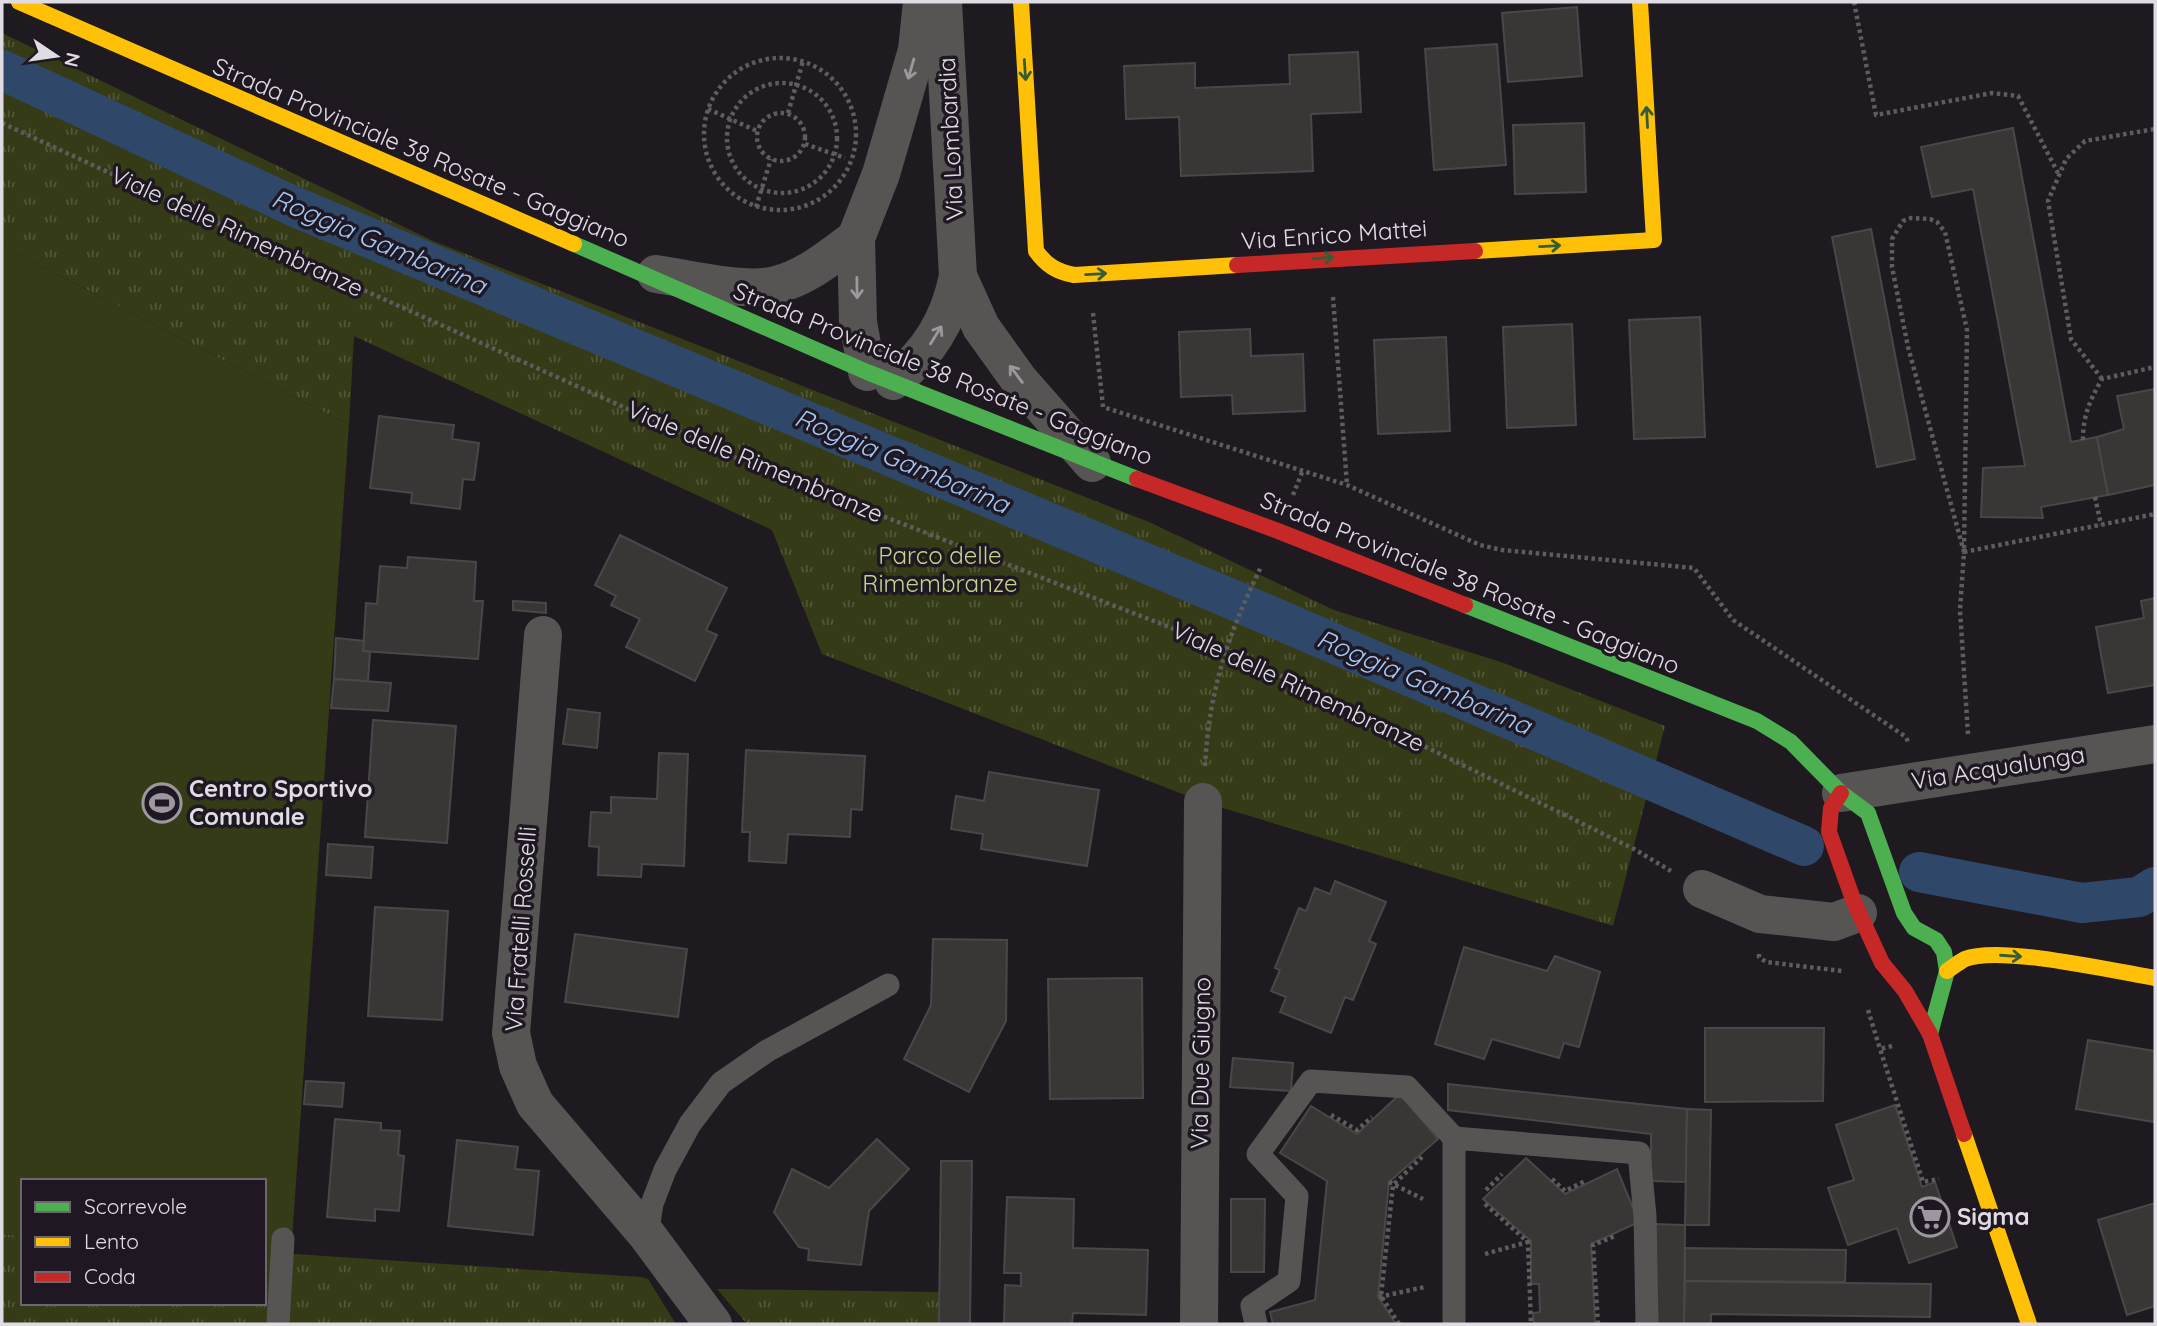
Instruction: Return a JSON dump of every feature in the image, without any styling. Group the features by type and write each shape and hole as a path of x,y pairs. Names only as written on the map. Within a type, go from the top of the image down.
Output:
{"street":[{"name":"Strada Provinciale 38 Rosate - Gaggiano","path":"19,2 880,376 1092,463 1278,531 1757,721 1791,743 1841,793 1868,813 1904,913 1914,928 1936,940 1944,952 1945,978"},
{"name":"Via Lombardia","path":"922,2 917,50 881,174 856,238 858,322 880,376 909,369 935,338 954,298 958,276 943,2"},
{"name":"Via Enrico Mattei","path":"1021,2 1037,251 1045,264 1059,272 1089,274 1654,240 1640,2"},
{"path":"632,270 748,288 776,285 810,271 856,238"},
{"name":"Via Lombardia","path":"958,276 981,327 1019,380 1092,463"},
{"name":"Via Fratelli Rosselli","path":"543,635 511,1033 518,1066 535,1104 647,1236 713,1324"},
{"name":"Via Acqualunga","path":"1841,793 2155,744"},
{"path":"1841,793 1831,808 1829,832 1858,913 1882,962 1905,991 1930,1034 2029,1324"},
{"name":"Via Due Giugno","path":"1199,1324 1203,802"},
{"path":"1702,889 1760,914 1834,922 1858,913"},
{"path":"1905,991 1922,997 1937,992 1945,978 1965,960 1982,955 2014,955 2155,978"},
{"path":"1930,1034 1945,978"}],"lane":[{"path":"647,1236 652,1205 665,1170 690,1124 721,1083 767,1052 888,985"},
{"path":"1256,1324 1252,1306 1289,1281 1297,1196 1258,1154 1311,1081 1407,1087 1454,1138 1454,1324"},
{"path":"1454,1138 1639,1153 1645,1216 1647,1324"},
{"path":"278,1324 283,1239"}],"path":[{"path":"1854,2 1876,115 1992,93 2018,96 2058,173"},
{"path":"783,58 803,61 821,70 837,83 849,100 856,130 852,160 841,181 824,197 803,208 779,211 756,207 738,198 722,185 712,168 705,149 704,129 708,109 717,91 730,77 746,66 783,58"},
{"path":"788,113 803,61"},
{"path":"780,82 796,84 810,89 831,111 837,125 835,156 827,172 813,184 796,192 778,193 760,189 739,172 732,160 727,146 730,119 738,104 764,85 780,82"},
{"path":"708,109 757,131"},
{"path":"788,113 800,122 804,129 804,144 797,156 778,162 761,150 757,131 772,114 788,113"},
{"name":"Viale delle Rimembranze","path":"2,123 308,265 761,469 1226,649 1634,849 1702,889"},
{"path":"2102,379 2071,339 2048,201 2066,159 2085,141 2155,129"},
{"path":"756,207 771,159"},
{"path":"1964,552 1908,347 1892,267 1892,239 1903,221 1911,218 1930,219 1937,222 1945,232 1967,330 1964,552 1960,610 1971,772"},
{"path":"1329,258 1347,485"},
{"path":"1089,274 1103,407 1347,485 1480,545 1502,550 1694,568 1733,620 1906,737 1923,780"},
{"path":"2083,440 2087,405 2102,379 2155,368"},
{"path":"2095,497 2101,525"},
{"path":"1964,552 2155,514"},
{"path":"1203,802 1207,731 1216,681 1253,583"},
{"path":"1760,914 1759,957 1766,962 1844,971"},
{"path":"1865,998 1923,1182 1938,1177 1942,1190"},
{"path":"1880,1049 1930,1034"},
{"path":"1322,1110 1357,1130 1374,1114"},
{"path":"1399,1324 1379,1297 1391,1184 1431,1149"},
{"path":"1478,1209 1478,1198 1506,1171"},
{"path":"1549,1175 1565,1191 1597,1176"},
{"path":"1391,1184 1426,1201"},
{"path":"1478,1198 1529,1242 1531,1324"},
{"path":"1598,1324 1593,1245 1617,1234"},
{"path":"1478,1256 1529,1242"},
{"path":"1379,1297 1434,1286"}],"green space":[{"name":"Parco delle Rimembranze","path":"2,33 433,241 1149,522 1334,610 1501,662 1665,726 1613,926 1203,802 822,654 772,530 354,336 349,425 2,246"},
{"name":"Centro Sportivo Comunale","path":"2,246 349,425 291,1254 266,1252 266,1179 21,1179 21,1236 2,1234"},
{"path":"2,1234 21,1236 21,1305 266,1305 266,1252 641,1277 648,1279 676,1324 2,1324"},
{"path":"717,1289 939,1292 939,1324 747,1324"}],"building":[{"path":"1577,7 1582,76 1508,82 1502,13"},
{"path":"1497,44 1506,165 1434,170 1425,49"},
{"path":"1358,52 1361,112 1311,114 1313,171 1181,176 1179,117 1126,119 1124,66 1195,63 1195,88 1290,84 1289,55"},
{"path":"1584,123 1586,192 1515,194 1513,125"},
{"path":"2013,128 2071,442 2097,437 2108,495 2041,507 2043,518 1981,517 1983,468 2025,466 1973,189 1932,197 1921,147"},
{"path":"1871,229 1915,459 1877,467 1832,237"},
{"path":"1700,317 1705,437 1634,439 1629,320"},
{"path":"1572,324 1576,425 1507,428 1503,327"},
{"path":"1250,329 1251,356 1303,354 1305,411 1233,414 1232,395 1181,397 1179,332"},
{"path":"1446,337 1450,431 1378,434 1374,340"},
{"path":"2155,389 2155,485 2108,495 2097,437 2124,429 2117,396"},
{"path":"379,416 454,425 452,439 479,443 474,480 463,479 460,509 411,503 412,493 370,488"},
{"path":"620,535 727,588 706,630 717,635 695,681 626,647 640,619 611,605 616,596 595,585"},
{"path":"408,557 476,562 474,601 483,601 478,659 363,651 366,603 377,604 380,566 407,568"},
{"path":"2155,598 2155,685 2108,693 2096,627 2144,618 2141,601"},
{"path":"513,601 546,603 546,613 513,610"},
{"path":"336,638 364,641 363,651 370,652 368,681 334,679"},
{"path":"334,679 391,683 388,711 331,708"},
{"path":"568,709 600,713 597,748 563,744"},
{"path":"373,720 456,726 447,843 365,837"},
{"path":"746,750 865,756 862,810 851,809 850,837 788,834 786,863 749,861 750,832 742,832"},
{"path":"659,753 688,754 684,866 642,864 641,877 598,875 599,847 589,846 591,812 611,813 611,797 657,799"},
{"path":"989,772 1099,790 1087,866 981,849 983,834 951,829 956,796 984,801"},
{"path":"328,844 373,847 371,878 326,875"},
{"path":"1335,881 1386,902 1369,941 1376,944 1353,1000 1345,997 1331,1033 1280,1012 1286,997 1271,991 1280,970 1275,968 1299,908 1306,911 1315,888 1330,894"},
{"path":"375,907 448,911 442,1020 368,1016"},
{"path":"575,934 687,949 678,1017 565,1002"},
{"path":"933,939 1007,940 1006,1021 969,1092 904,1059 931,1005"},
{"path":"1464,947 1547,971 1555,956 1600,972 1579,1047 1564,1043 1559,1058 1492,1039 1484,1059 1435,1044"},
{"path":"1142,978 1143,1098 1050,1099 1048,979"},
{"path":"1705,1028 1824,1028 1823,1101 1705,1102"},
{"path":"2088,1040 2155,1051 2154,1122 2076,1109"},
{"path":"1233,1058 1293,1063 1291,1091 1230,1087"},
{"path":"306,1081 344,1083 342,1107 304,1104"},
{"path":"1448,1084 1687,1109 1686,1182 1651,1181 1651,1134 1448,1110"},
{"path":"1400,1094 1438,1139 1389,1182 1378,1297 1396,1324 1273,1324 1270,1312 1315,1300 1327,1181 1280,1153 1311,1106 1357,1134"},
{"path":"1895,1105 1922,1187 1935,1182 1957,1247 1909,1263 1897,1228 1848,1245 1828,1188 1854,1180 1836,1125"},
{"path":"1687,1109 1711,1110 1709,1225 1685,1225"},
{"path":"335,1119 381,1123 381,1130 400,1131 398,1155 404,1156 399,1211 375,1209 375,1221 327,1217"},
{"path":"877,1139 909,1169 869,1211 861,1265 808,1260 809,1249 799,1247 774,1212 792,1169 829,1188"},
{"path":"457,1140 518,1147 515,1169 539,1171 533,1235 448,1226"},
{"path":"1526,1158 1565,1194 1617,1169 1639,1222 1591,1244 1595,1324 1534,1324 1533,1313 1540,1312 1539,1284 1531,1284 1531,1241 1483,1199"},
{"path":"941,1161 972,1161 970,1324 939,1324"},
{"path":"1007,1197 1074,1199 1073,1248 1148,1250 1146,1315 1073,1313 1072,1324 1004,1324 1005,1285 1021,1286 1021,1273 1004,1273"},
{"path":"1231,1199 1265,1199 1264,1272 1231,1272"},
{"path":"2155,1203 2155,1306 2127,1315 2098,1220"},
{"path":"1653,1224 1685,1225 1684,1324 1652,1324"},
{"path":"1685,1248 1846,1250 1845,1282 1685,1281"},
{"path":"1685,1281 1931,1284 1930,1317 1711,1314 1711,1324 1684,1324"}],"waterway":[{"name":"Roggia Gambarina","path":"2,70 293,206 1210,590 1804,846"},
{"name":"Roggia Gambarina","path":"1919,872 2082,903 2139,897 2155,887"}],"traffic: fast":[{"path":"574,244 867,372 1137,479"},
{"path":"1465,605 1757,721 1791,742 1841,793 1868,813 1904,913 1914,928 1936,940 1944,952 1947,971 1930,1034"}],"traffic: slow":[{"path":"19,2 574,244"},
{"path":"1021,2 1036,251 1040,256 1052,267 1074,275 1237,265"},
{"path":"1475,251 1654,240 1640,2"},
{"path":"1947,971 1965,959 2003,955 2057,961 2155,978"},
{"path":"1964,1134 2029,1324"}],"traffic: jam":[{"path":"1237,265 1475,251"},
{"path":"1137,479 1465,605"},
{"path":"1841,793 1831,808 1829,832 1854,902 1882,963 1905,991 1930,1034 1964,1134"}],"place":[{"name":"Centro Sportivo Comunale","path":"162,803"},
{"name":"Sigma","path":"1930,1217"}]}
